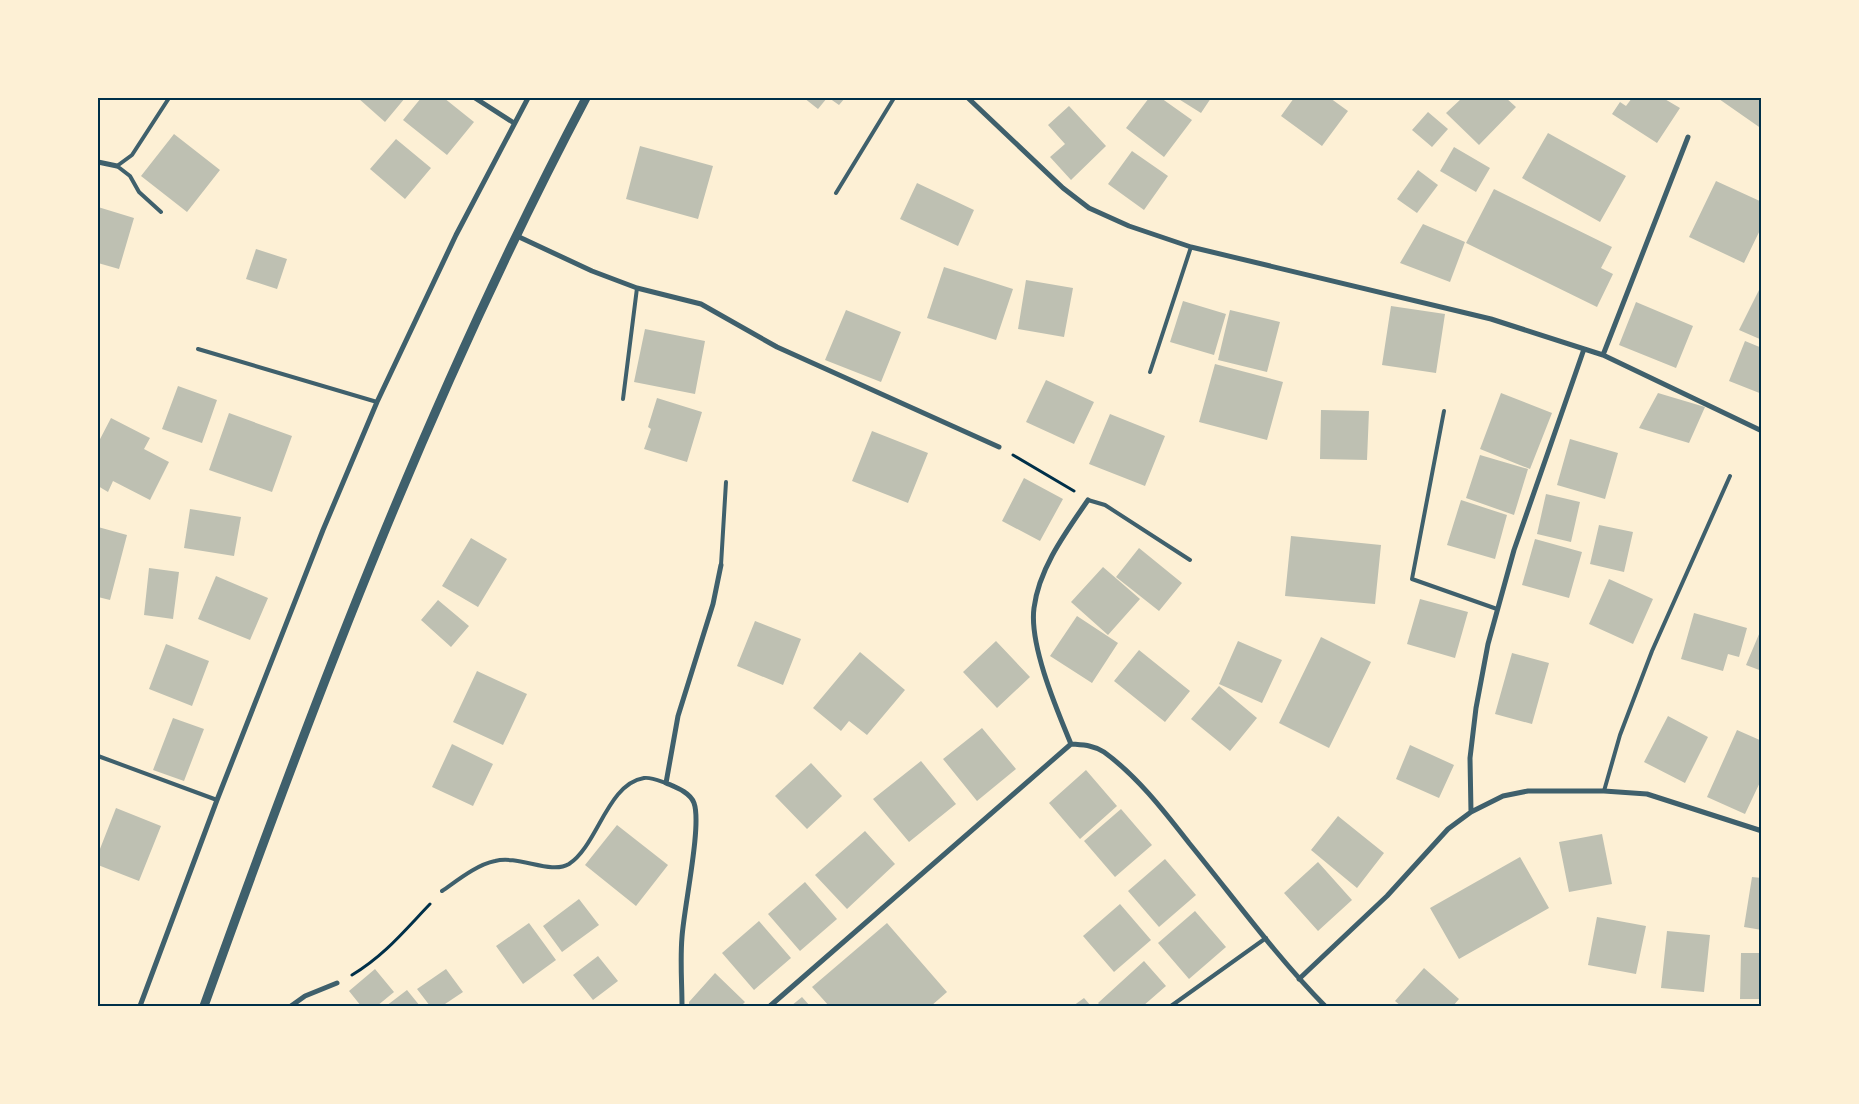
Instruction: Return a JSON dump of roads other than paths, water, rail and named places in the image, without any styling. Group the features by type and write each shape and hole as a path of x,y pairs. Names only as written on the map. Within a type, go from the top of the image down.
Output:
{"street":[{"path":"474,98 514,123"},
{"path":"140,1006 217,800 323,530 377,402 456,235 528,98"},
{"path":"204,1006 327,675 384,530 430,424 517,236 586,98"},
{"path":"968,98 1063,188 1089,208 1129,226 1191,247 1491,319 1603,355 1762,431"},
{"path":"1603,355 1688,138"},
{"path":"98,162 117,166"},
{"path":"517,236 556,255 637,288 701,304 777,347 999,447"},
{"path":"1471,812 1470,758 1476,708 1497,609 1514,550 1584,349"},
{"path":"1071,744 1036,644 1034,609 1042,580 1058,545 1088,500"},
{"path":"682,1006 681,939 696,810 693,800 682,790 666,783 678,716 713,604 721,565"},
{"path":"770,1006 1071,744 1086,745 1102,750 1126,771 1159,805 1299,979 1326,1006"},
{"path":"1299,979 1387,896 1448,829 1471,812 1503,796 1528,791 1604,791 1647,794 1762,831"},
{"path":"291,1006 305,996 337,983"}],"lane":[{"path":"161,212 139,192 130,176 117,166 132,155 169,98"},
{"path":"836,193 894,98"},
{"path":"1150,372 1191,247"},
{"path":"623,399 637,288"},
{"path":"198,349 377,402"},
{"path":"1444,412 1412,579 1497,609"},
{"path":"1604,791 1620,735 1652,651 1730,476"},
{"path":"721,565 726,482"},
{"path":"1088,500 1105,505 1190,560"},
{"path":"98,756 217,800"},
{"path":"442,891 468,872 495,861 524,860 553,869 568,865 581,852 617,796 629,783 646,777 666,783"},
{"path":"1171,1006 1266,938"}]}
